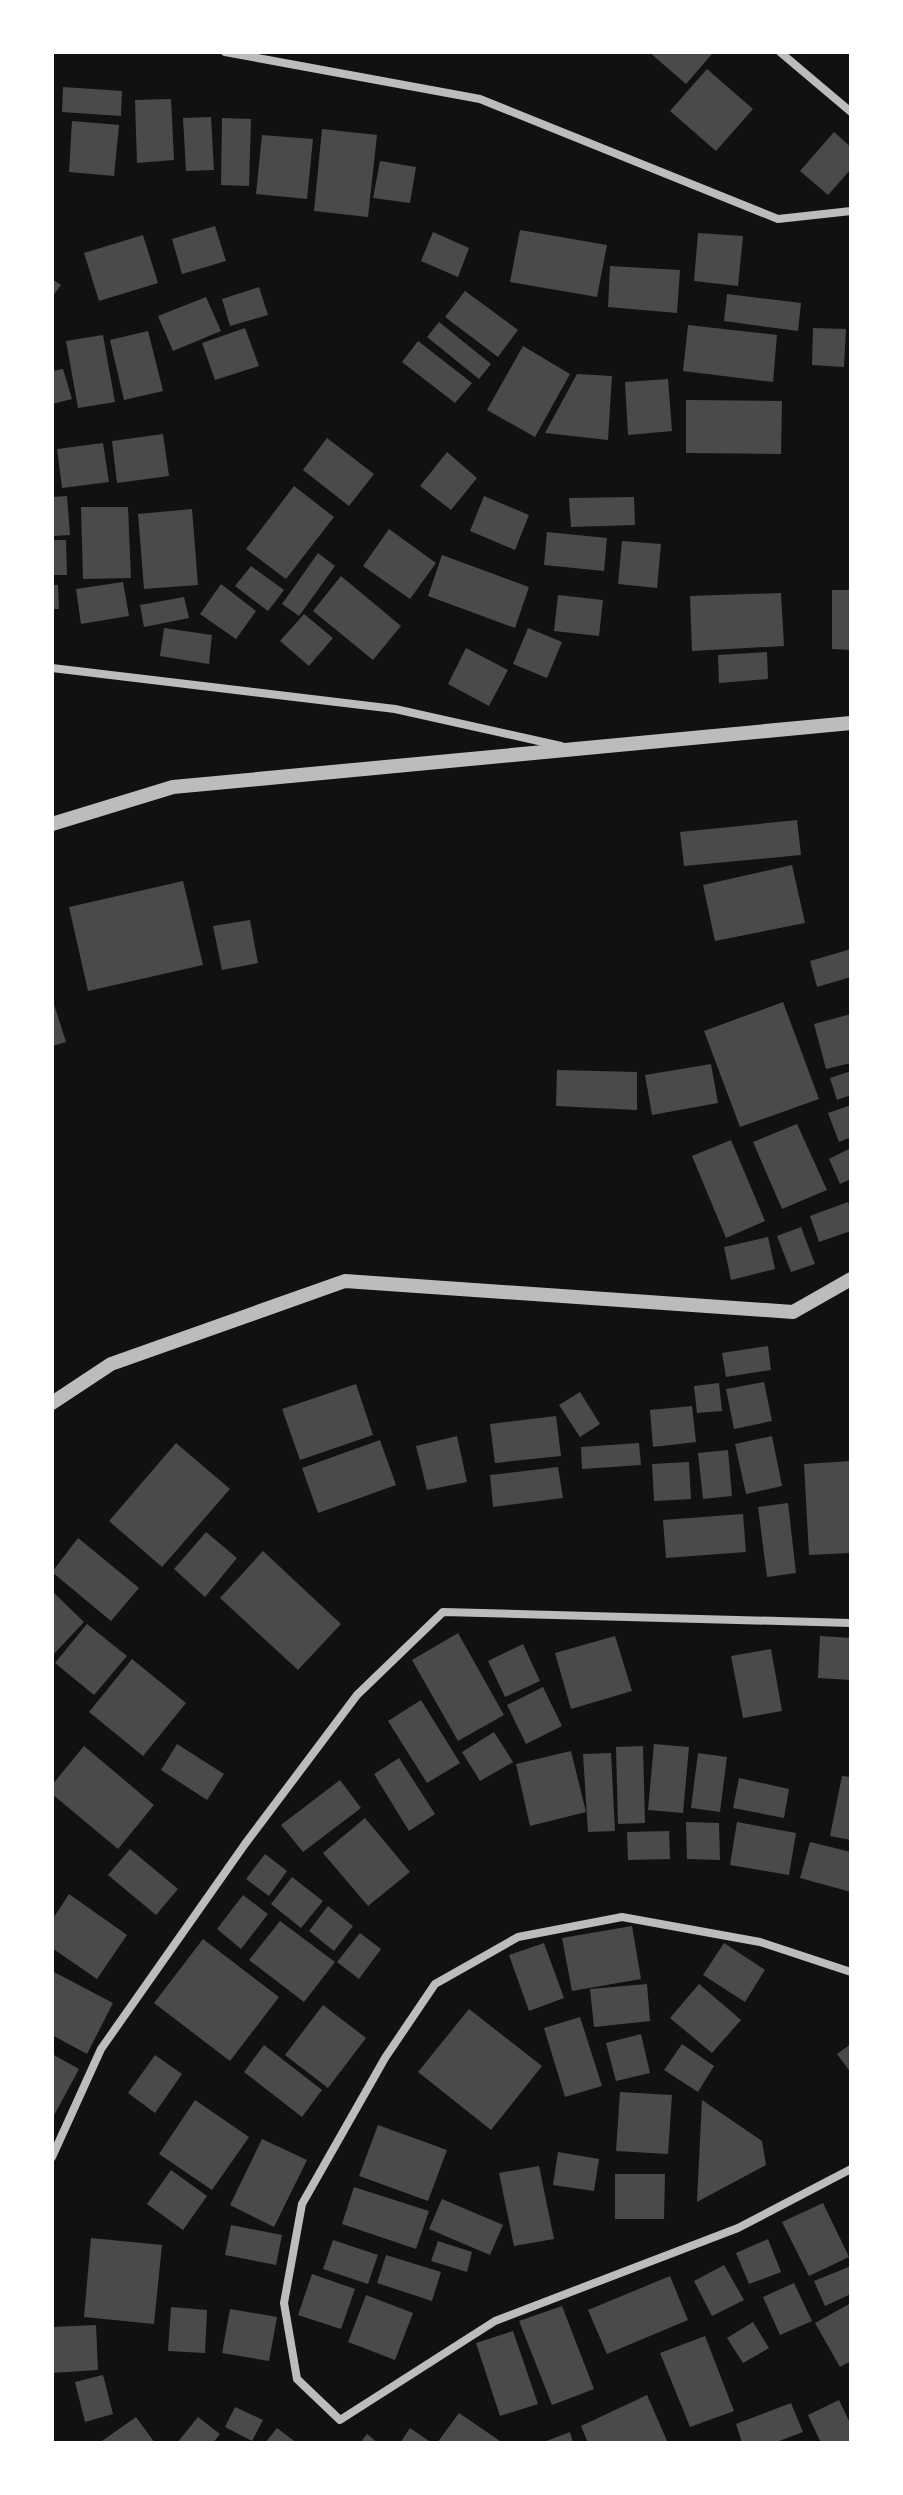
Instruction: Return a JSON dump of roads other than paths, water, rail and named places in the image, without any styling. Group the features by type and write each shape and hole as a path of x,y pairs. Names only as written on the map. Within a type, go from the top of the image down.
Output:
{"street":[{"path":"225,52 480,99 778,219 851,211"},
{"path":"780,52 851,112"},
{"path":"52,668 395,709 580,750"},
{"path":"52,824 173,787 851,723"},
{"path":"52,1403 111,1364 345,1281 793,1312 851,1279"},
{"path":"52,2157 101,2049 245,1844 357,1695 443,1612 851,1623"},
{"path":"851,1972 760,1942 622,1917 518,1937 435,1984 385,2058 302,2204 284,2303 297,2379 340,2420 495,2321 738,2228 851,2169"}]}
